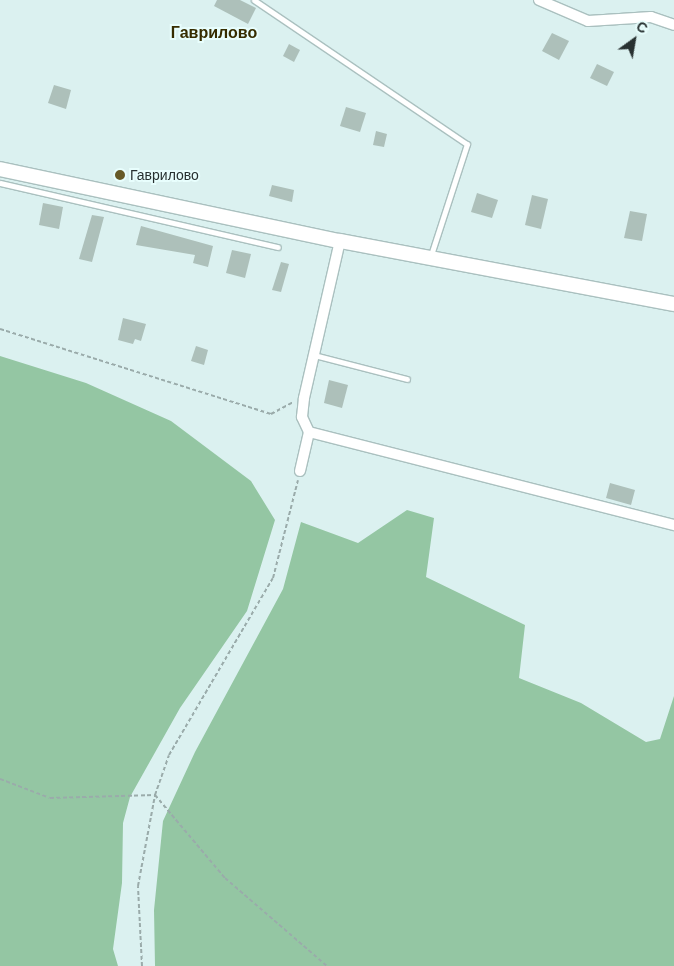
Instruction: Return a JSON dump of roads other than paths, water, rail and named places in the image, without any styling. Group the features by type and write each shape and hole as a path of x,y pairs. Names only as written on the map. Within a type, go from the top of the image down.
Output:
{"street":[{"path":"539,0 588,21 651,18 674,25"},
{"path":"0,169 340,241 431,255 674,304"},
{"path":"300,471 309,432 302,418 304,398 340,241"},
{"path":"309,432 674,525"}],"lane":[{"path":"254,0 467,144 431,255"},
{"path":"0,183 278,247"},
{"path":"314,355 407,379"}],"place":[{"name":"Гаврилово","path":"120,175"}],"district":[{"name":"Гаврилово","path":"214,33"}]}
